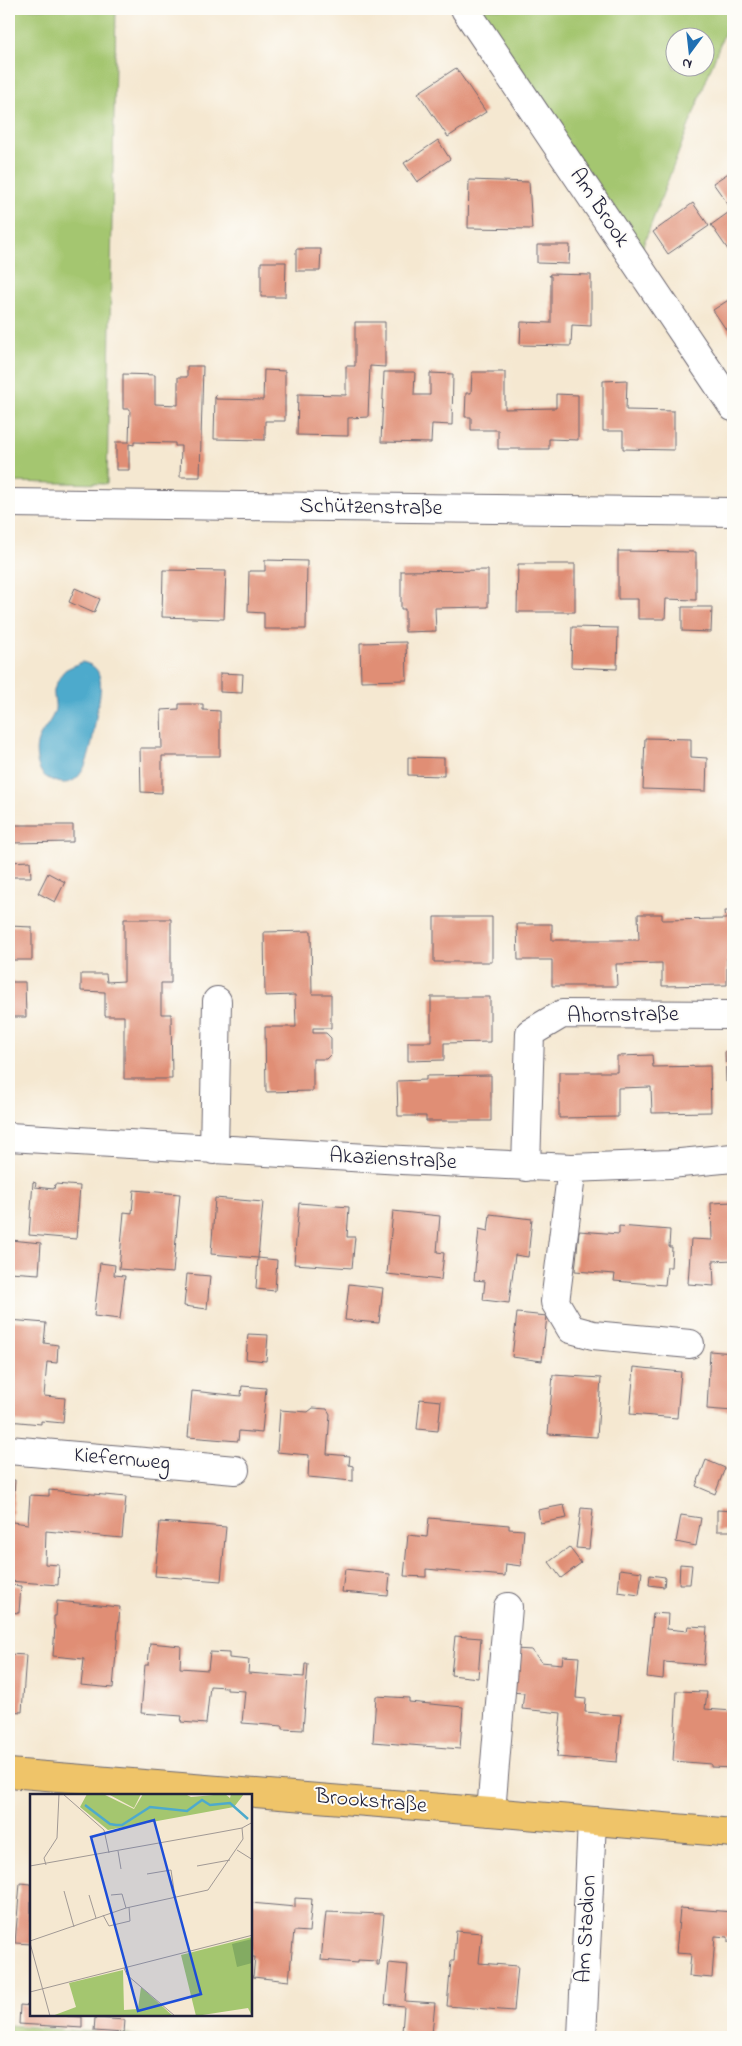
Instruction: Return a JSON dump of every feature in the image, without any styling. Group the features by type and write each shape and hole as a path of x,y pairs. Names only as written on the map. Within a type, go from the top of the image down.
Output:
{"main road":[{"name":"Brookstraße","path":"9,1773 491,1812 733,1834"}],"street":[{"name":"Am Brook","path":"465,9 733,407"},
{"name":"Schützenstraße","path":"9,503 733,512"},
{"path":"214,1150 217,1001"},
{"name":"Ahornstraße","path":"526,1166 530,1033 562,1014 733,1015"},
{"name":"Akazienstraße","path":"9,1137 214,1150 572,1168 670,1164 733,1158"},
{"path":"572,1168 555,1302 571,1329 592,1335 690,1344"},
{"name":"Kiefernweg","path":"9,1450 234,1470"},
{"path":"491,1812 508,1607"},
{"name":"Am Stadion","path":"582,2037 592,1821"}],"green space":[{"path":"9,9 116,9 107,484 9,482"},
{"path":"478,9 733,9 733,18 730,18 714,60 714,28 664,28 664,78 707,78 639,256"},
{"path":"9,2025 157,2037 9,2037"}],"water":[{"path":"82,662 95,668 101,685 92,741 85,766 79,776 71,782 60,783 46,777 41,772 37,761 37,745 54,713 54,690 58,680 65,670"}],"building":[{"path":"456,68 486,112 448,137 418,93"},
{"path":"438,140 450,159 417,182 404,163"},
{"path":"733,170 733,257 711,225 732,210 713,183"},
{"path":"469,180 529,182 532,229 468,228"},
{"path":"693,203 709,226 668,254 653,232"},
{"path":"537,245 570,245 569,264 537,263"},
{"path":"296,249 321,249 320,271 296,271"},
{"path":"261,262 286,262 285,297 261,297"},
{"path":"550,274 591,275 591,326 572,325 571,346 520,345 521,322 551,323"},
{"path":"733,297 733,340 713,310"},
{"path":"355,322 385,322 385,367 370,366 368,417 348,418 348,436 297,435 298,394 346,395 346,366 355,366"},
{"path":"187,366 203,366 200,477 180,477 181,446 175,446 175,443 134,442 134,445 129,444 129,470 116,470 116,442 129,442 130,409 123,409 123,374 155,375 155,404 178,405 178,377 187,377"},
{"path":"264,370 285,371 285,421 265,421 265,440 214,439 215,395 216,399 263,400"},
{"path":"384,372 415,372 414,395 430,395 430,373 453,374 452,425 432,424 431,443 381,442"},
{"path":"472,372 505,372 505,409 556,408 556,394 578,395 578,440 549,439 549,449 498,449 498,430 471,430 471,417 465,417 466,393 471,393"},
{"path":"627,380 626,410 674,411 674,450 623,449 623,431 603,431 603,381"},
{"path":"618,551 696,552 696,600 666,599 665,619 638,619 638,599 618,599"},
{"path":"265,560 307,561 306,629 264,629 264,613 248,612 249,571 265,571"},
{"path":"518,564 575,564 575,612 517,612"},
{"path":"163,570 226,571 224,619 162,617"},
{"path":"488,570 488,607 435,608 436,631 405,632 405,609 401,609 401,571"},
{"path":"75,588 100,599 94,613 69,602"},
{"path":"682,607 712,607 711,632 682,631"},
{"path":"572,627 618,628 617,669 571,667"},
{"path":"406,642 407,680 361,681 360,643"},
{"path":"220,673 243,674 242,693 220,692"},
{"path":"179,704 203,704 203,710 220,711 220,756 162,756 162,793 141,792 140,748 162,748 161,710 179,709"},
{"path":"645,738 691,739 691,757 707,758 706,791 643,789"},
{"path":"408,757 444,758 444,776 408,775"},
{"path":"9,825 73,825 73,842 9,843"},
{"path":"30,861 31,877 9,877 9,862"},
{"path":"48,873 65,882 55,902 38,893"},
{"path":"725,911 733,911 733,957 727,958 727,985 662,986 662,963 616,964 617,986 552,986 552,960 518,960 517,924 552,924 552,940 639,940 638,914 662,914 662,920 726,919"},
{"path":"434,917 492,917 492,962 434,962"},
{"path":"124,919 171,919 171,983 161,983 161,1014 171,1014 172,1079 124,1079 124,1016 105,1016 105,992 81,991 81,974 106,974 107,982 124,981"},
{"path":"9,926 32,927 32,960 9,960"},
{"path":"311,931 312,994 331,994 331,1028 313,1028 313,1033 326,1033 331,1038 331,1054 326,1059 313,1059 313,1091 266,1092 265,1027 296,1027 295,995 265,996 264,932"},
{"path":"9,982 25,982 26,1017 9,1017"},
{"path":"431,997 490,997 490,1042 444,1043 444,1060 408,1061 408,1042 431,1042"},
{"path":"725,1051 733,1051 733,1082 726,1082"},
{"path":"652,1055 653,1067 710,1066 711,1112 652,1113 651,1087 618,1088 618,1117 559,1118 559,1072 617,1072 617,1056"},
{"path":"491,1075 491,1121 426,1121 426,1116 398,1116 397,1081 426,1080 426,1076"},
{"path":"33,1182 36,1183 35,1187 54,1189 55,1184 80,1186 76,1239 29,1235"},
{"path":"134,1190 180,1194 173,1273 119,1269 124,1212 132,1213"},
{"path":"215,1198 263,1202 258,1258 211,1254"},
{"path":"733,1202 733,1260 713,1261 714,1286 688,1284 691,1239 712,1240 711,1203"},
{"path":"299,1203 349,1207 347,1237 355,1237 352,1268 294,1264"},
{"path":"393,1211 440,1216 437,1252 444,1253 441,1280 387,1274"},
{"path":"490,1214 532,1219 528,1257 515,1255 509,1303 483,1300 485,1281 474,1280 479,1229 488,1231"},
{"path":"619,1226 670,1230 669,1247 672,1247 671,1267 667,1267 665,1285 614,1281 615,1274 575,1271 579,1231 619,1234"},
{"path":"11,1240 41,1243 39,1274 9,1272"},
{"path":"258,1258 277,1260 275,1291 256,1289"},
{"path":"100,1263 115,1265 114,1275 125,1276 120,1319 94,1316"},
{"path":"187,1274 210,1276 207,1309 184,1306"},
{"path":"349,1284 383,1288 379,1323 345,1320"},
{"path":"517,1313 547,1316 542,1361 512,1357"},
{"path":"9,1320 46,1323 44,1343 58,1345 57,1363 47,1362 44,1396 65,1398 63,1423 41,1421 41,1424 9,1421"},
{"path":"248,1334 268,1335 266,1361 246,1359"},
{"path":"710,1351 733,1353 733,1411 707,1409"},
{"path":"634,1367 681,1372 677,1418 630,1414"},
{"path":"553,1375 601,1378 597,1437 548,1434"},
{"path":"242,1386 266,1388 262,1433 239,1431 238,1441 188,1437 192,1391 241,1396"},
{"path":"420,1399 441,1401 438,1431 417,1429"},
{"path":"313,1408 327,1409 330,1414 327,1454 350,1456 349,1465 353,1466 353,1481 308,1477 309,1455 277,1452 280,1410 308,1412"},
{"path":"706,1460 725,1468 715,1494 696,1486"},
{"path":"9,1480 15,1480 12,1522 28,1524 30,1495 49,1496 49,1490 126,1497 122,1538 46,1531 45,1564 59,1565 58,1585 9,1581"},
{"path":"564,1505 567,1518 540,1523 538,1510"},
{"path":"581,1508 593,1509 589,1549 576,1548"},
{"path":"717,1510 733,1511 733,1531 717,1531"},
{"path":"681,1515 701,1518 696,1546 676,1542"},
{"path":"429,1518 509,1525 509,1529 524,1530 521,1566 506,1564 505,1576 426,1569 426,1577 404,1576 408,1535 427,1537"},
{"path":"160,1522 226,1527 221,1581 155,1576"},
{"path":"569,1547 581,1563 561,1578 549,1562"},
{"path":"680,1564 692,1565 690,1584 679,1584"},
{"path":"345,1569 390,1574 388,1596 342,1592"},
{"path":"620,1569 642,1572 639,1595 618,1592"},
{"path":"650,1575 665,1577 664,1587 649,1585"},
{"path":"9,1585 21,1586 19,1613 9,1612"},
{"path":"57,1601 120,1607 113,1688 81,1685 84,1659 53,1656 54,1616 56,1616"},
{"path":"653,1613 668,1614 667,1629 687,1631 688,1626 707,1627 704,1665 664,1662 663,1679 647,1677"},
{"path":"455,1636 481,1638 478,1678 451,1675"},
{"path":"150,1643 181,1646 180,1668 208,1670 210,1652 229,1653 229,1658 249,1660 248,1673 304,1677 305,1664 308,1664 303,1730 283,1729 283,1726 242,1723 245,1691 227,1690 227,1687 210,1686 206,1724 181,1722 182,1716 141,1713 145,1665 148,1665"},
{"path":"514,1649 532,1650 541,1662 562,1664 563,1656 579,1657 576,1698 586,1699 585,1712 621,1715 617,1762 557,1757 561,1713 522,1709 524,1693 510,1692"},
{"path":"9,1654 26,1655 22,1712 9,1711"},
{"path":"677,1691 707,1692 705,1709 733,1711 733,1768 711,1767 711,1764 673,1761"},
{"path":"376,1696 409,1698 409,1702 463,1707 460,1749 373,1742"},
{"path":"20,1883 30,1884 30,1944 15,1943"},
{"path":"295,1898 312,1899 309,1932 294,1931 289,1981 253,1977 255,1957 252,1957 252,1903 295,1907"},
{"path":"680,1908 733,1912 733,1942 728,1942 728,1937 715,1936 712,1978 689,1976 691,1954 676,1953"},
{"path":"326,1912 384,1914 379,1965 377,1965 377,1961 358,1960 358,1963 321,1960"},
{"path":"456,1931 482,1933 479,1963 518,1966 514,2011 447,2006 451,1961 454,1961"},
{"path":"389,1963 408,1965 405,2001 435,2003 432,2034 402,2032 404,2006 385,2004"},
{"path":"20,2005 30,2006 30,2016 82,2017 82,2028 19,2024"},
{"path":"95,2018 125,2020 124,2033 94,2031"}]}
